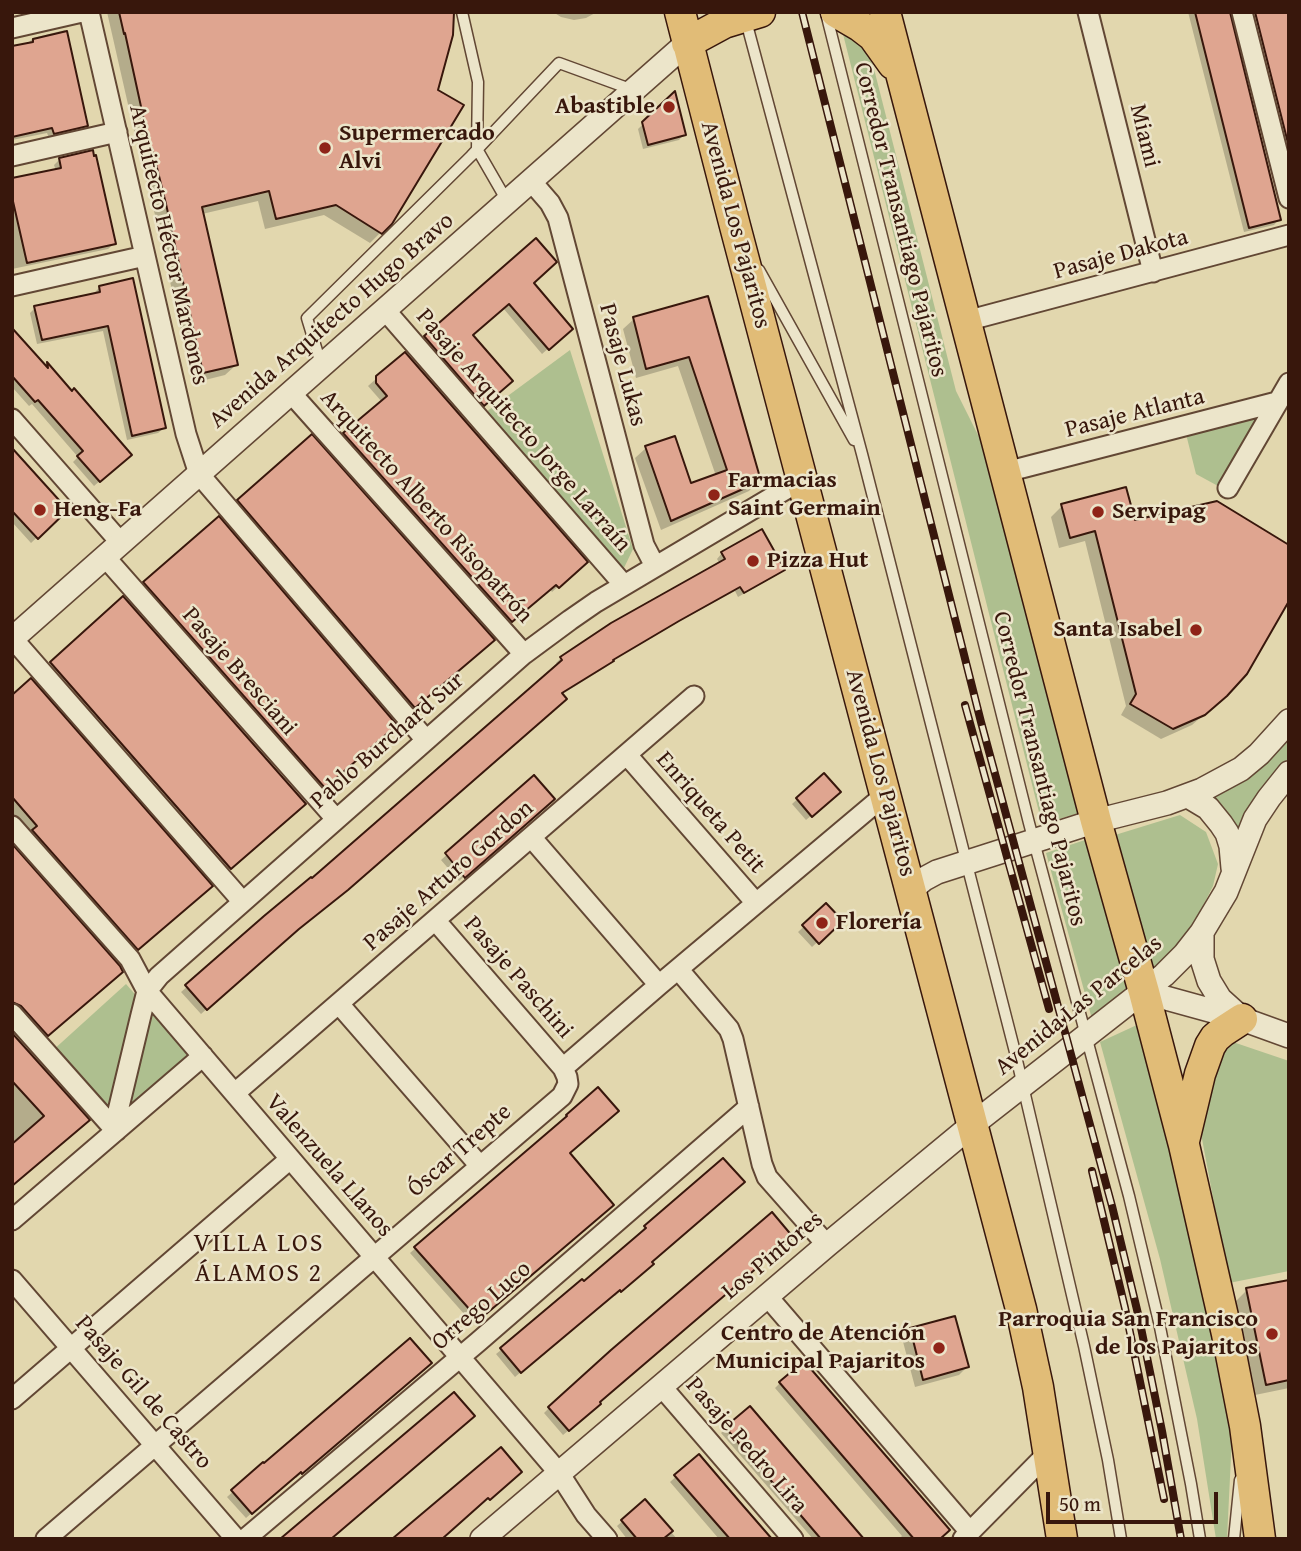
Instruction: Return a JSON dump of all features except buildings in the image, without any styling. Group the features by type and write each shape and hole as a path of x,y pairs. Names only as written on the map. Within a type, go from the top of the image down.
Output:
{"main road":[{"name":"Avenida Los Pajaritos","path":"680,12 1021,1309 1038,1387 1062,1539"},
{"path":"836,12 873,36 901,75"},
{"path":"885,12 1096,821 1184,1145 1245,1426 1260,1539"},
{"path":"687,43 723,23 750,14"},
{"path":"1184,1145 1200,1074 1210,1046 1222,1032 1242,1019"}],"street":[{"path":"12,28 82,12"},
{"name":"Arquitecto Héctor Mardones","path":"89,12 186,434 199,474 426,740"},
{"name":"Miami","path":"1088,12 1153,272"},
{"path":"1242,12 1289,198"},
{"name":"Avenida Arquitecto Hugo Bravo","path":"13,639 687,43"},
{"path":"12,156 117,132"},
{"name":"Pasaje Lukas","path":"531,181 550,203 558,218 644,545 655,566"},
{"name":"Pasaje Dakota","path":"966,321 1289,235"},
{"path":"12,286 145,256"},
{"name":"Pasaje Arquitecto Jorge Larraín","path":"385,310 624,585"},
{"path":"1228,488 1289,383"},
{"name":"Arquitecto Alberto Risopatrón","path":"291,393 524,654"},
{"name":"Pasaje Atlanta","path":"1006,472 1278,402"},
{"name":"Pasaje Bresciani","path":"12,419 113,550 336,819"},
{"name":"Pablo Burchard Sur","path":"116,1131 118,1111 147,992 159,976 524,654 624,585 803,480"},
{"path":"13,639 242,901"},
{"name":"Pasaje Arturo Gordon","path":"235,1093 694,696"},
{"path":"911,890 937,872 1096,821 1188,796 1241,769 1259,754 1289,721"},
{"name":"Enriqueta Petit","path":"627,755 756,903"},
{"name":"Avenida Las Parcelas","path":"972,1125 1144,992 1184,955 1202,932 1226,892 1255,819 1289,772"},
{"path":"563,1068 886,794"},
{"path":"1188,796 1208,808 1227,834 1233,872"},
{"name":"Valenzuela Llanos","path":"12,826 130,959 147,992 559,1473 586,1515 607,1539"},
{"path":"531,837 659,985"},
{"name":"Pasaje Paschini","path":"435,920 563,1068"},
{"path":"1202,932 1202,960 1209,981 1220,999 1242,1019"},
{"path":"678,968 729,1029 767,1177 827,1245"},
{"path":"1144,992 1242,1019 1289,1036"},
{"path":"339,1004 480,1166"},
{"path":"12,1014 116,1131"},
{"path":"15,1211 116,1131 202,1056"},
{"name":"Óscar Trepte","path":"46,1539 562,1096 568,1084 563,1068"},
{"name":"Orrego Luco","path":"245,1539 749,1107"},
{"name":"Los Pintores","path":"482,1539 972,1125"},
{"path":"12,1399 290,1159"},
{"name":"Pasaje Gil de Castro","path":"12,1280 236,1539"},
{"path":"767,1296 966,1535 1049,1452"},
{"name":"Pasaje Pedro Lira","path":"661,1386 793,1539"}],"lane":[{"path":"462,12 478,82 477,149 507,202"},
{"name":"Corredor Transantiago Pajaritos","path":"826,12 1034,840 1129,1196 1159,1322 1200,1539"},
{"path":"750,14 1023,1085 1084,1346 1108,1460 1121,1539"},
{"path":"322,366 307,318 477,149 559,62 633,91"},
{"path":"735,226 862,454"},
{"path":"1234,1539 1245,1426"}],"green space":[{"path":"842,30 858,39 873,65 956,391 993,465 1079,813 1042,824"},
{"path":"570,350 633,549 623,570 486,412"},
{"path":"1263,412 1218,486 1196,474 1186,434"},
{"path":"1289,735 1289,761 1236,831 1206,797"},
{"path":"1180,815 1206,832 1218,864 1213,886 1190,932 1154,971 1115,835"},
{"path":"1085,840 1130,987 1092,1019 1046,853"},
{"path":"126,984 140,1000 113,1115 51,1052"},
{"path":"150,1007 191,1054 128,1110"},
{"path":"1139,1024 1204,1289 1232,1436 1227,1539 1216,1539 1197,1419 1160,1259 1100,1042"},
{"path":"1227,1040 1289,1061 1289,1271 1229,1283 1200,1128"}],"railway":[{"path":"802,12 981,722 1112,1206 1139,1318 1181,1539"},
{"path":"965,705 1049,1009"},
{"path":"1092,1171 1125,1308 1164,1499"}],"place":[{"name":"Abastible","path":"669,107"},
{"name":"Supermercado Alvi","path":"325,148"},
{"name":"Farmacias Saint Germain","path":"714,495"},
{"name":"Heng-Fa","path":"40,510"},
{"name":"Servipag","path":"1098,512"},
{"name":"Pizza Hut","path":"753,561"},
{"name":"Santa Isabel","path":"1196,630"},
{"name":"Florería","path":"822,923"},
{"name":"Parroquia San Francisco de los Pajaritos","path":"1272,1334"},
{"name":"Centro de Atención Municipal Pajaritos","path":"939,1348"}],"district":[{"name":"VILLA LOS ÁLAMOS 2","path":"259,1259"}]}
